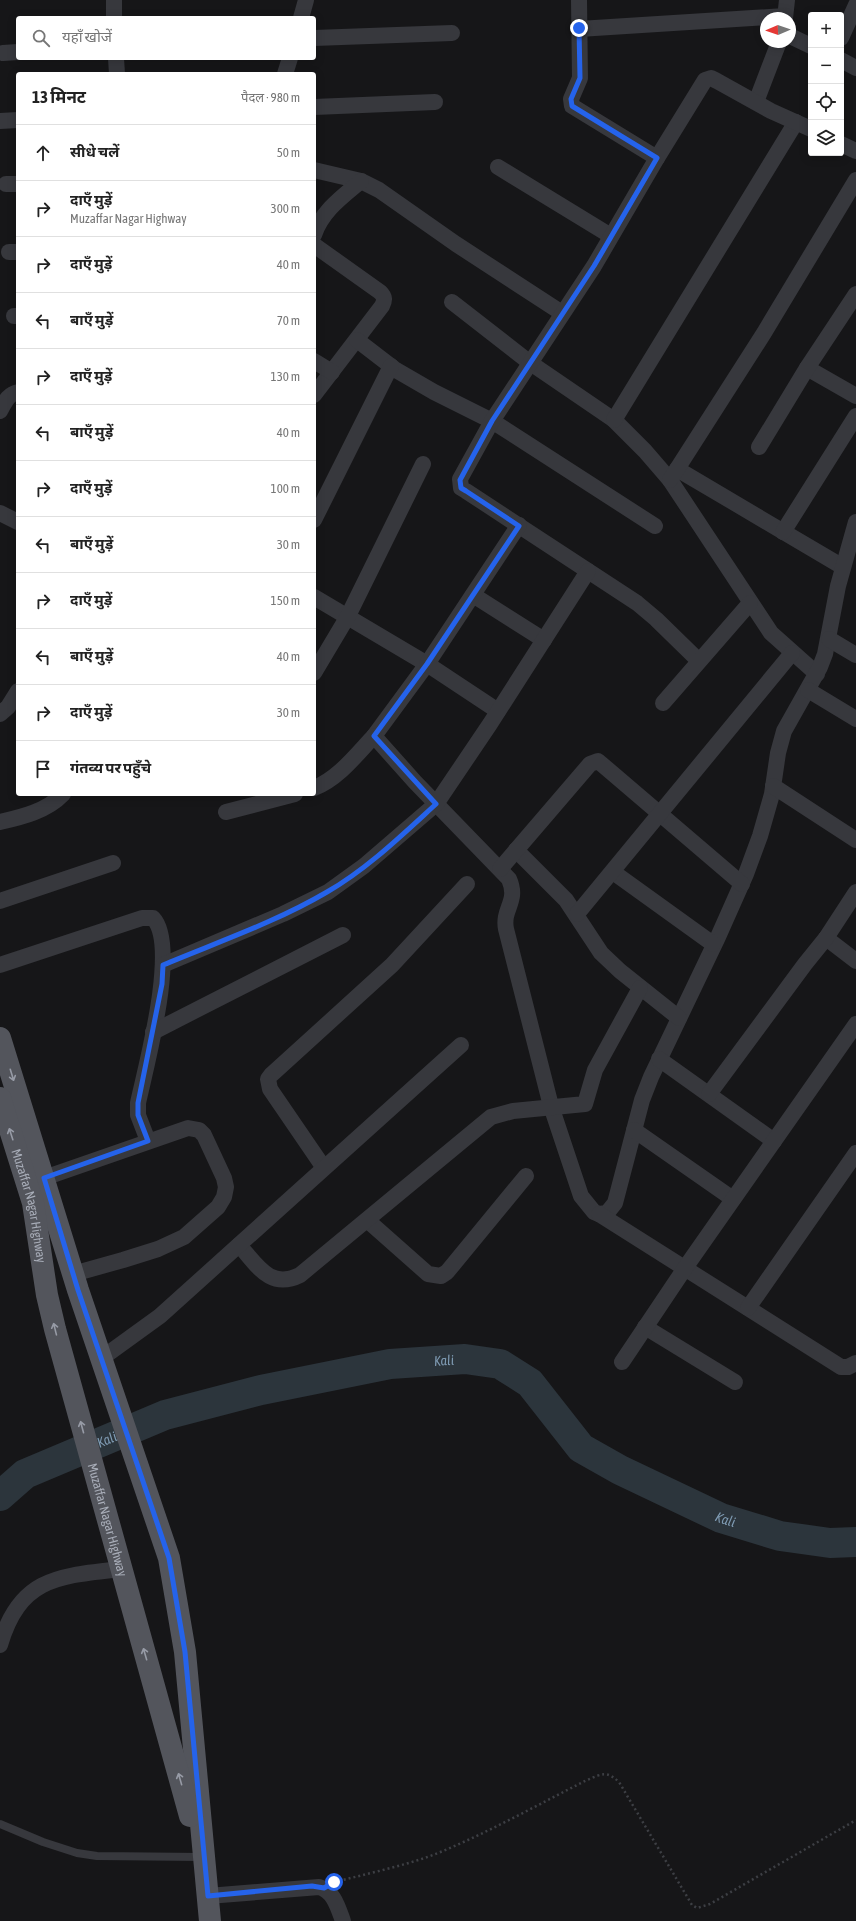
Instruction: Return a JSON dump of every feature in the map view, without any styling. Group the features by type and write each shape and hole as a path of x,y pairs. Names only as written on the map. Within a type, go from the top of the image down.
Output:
{"main road":[{"name":"Muzaffar Nagar Highway","path":"0,1038 73,1274 169,1558 185,1652 210,1921"},
{"name":"Muzaffar Nagar Highway","path":"2,1109 33,1203 47,1295 65,1367 204,1864"}],"street":[{"path":"114,0 114,16"},
{"path":"302,16 306,0"},
{"path":"579,0 580,78 571,99 572,106 657,158"},
{"path":"844,31 856,5"},
{"path":"579,28 786,11"},
{"path":"316,38 452,33"},
{"path":"796,39 808,45"},
{"path":"756,102 777,48"},
{"path":"116,60 117,72"},
{"path":"286,72 289,60"},
{"path":"844,62 856,68"},
{"path":"699,661 656,619 637,603 466,491 460,484 460,480 492,421 529,362 594,266 657,158 705,80 711,78 808,128"},
{"path":"316,106 435,102"},
{"path":"0,121 16,120"},
{"path":"614,420 796,122"},
{"path":"844,145 856,151"},
{"path":"498,167 611,236"},
{"path":"316,170 361,181 380,190 456,244 562,313"},
{"path":"673,475 764,333 856,180"},
{"path":"316,232 322,218 332,205 361,181"},
{"path":"316,246 384,296 382,306 316,392"},
{"path":"759,447 856,294"},
{"path":"452,302 529,362 614,420 645,451 673,475 848,564"},
{"path":"357,340 391,366 434,392 492,421 655,526"},
{"path":"316,362 332,372"},
{"path":"316,516 391,366"},
{"path":"808,368 856,396"},
{"path":"0,411 8,397 12,393 16,392"},
{"path":"783,532 856,416"},
{"path":"316,670 348,616 424,464"},
{"path":"673,475 750,603 771,633 816,674"},
{"path":"0,514 16,521"},
{"path":"599,1214 607,1214 615,1203 642,1100 742,884 760,836 773,786 778,753 784,731 808,690 825,654 848,564 856,522"},
{"path":"316,787 333,776 374,736 427,664 519,526"},
{"path":"163,965 284,914 328,892 364,866 436,804 588,571"},
{"path":"473,595 544,640"},
{"path":"316,598 427,664 498,711"},
{"path":"663,703 750,603"},
{"path":"829,639 856,655"},
{"path":"577,914 792,653"},
{"path":"808,690 856,719"},
{"path":"0,714 8,707 16,694"},
{"path":"374,736 436,804 500,869 509,879 514,889 511,905 505,915 506,929 551,1106 581,1196 594,1212 841,1367 848,1367 856,1363"},
{"path":"500,869 594,761 600,763 659,815 742,884"},
{"path":"773,786 856,840"},
{"path":"0,822 37,812 58,800 61,796"},
{"path":"226,812 287,796"},
{"path":"516,850 566,900 577,914 601,953 640,988 679,1018"},
{"path":"0,901 113,863"},
{"path":"612,872 713,944"},
{"path":"324,1168 270,1088 268,1080 271,1075 392,965 467,884"},
{"path":"709,1094 826,938 856,892"},
{"path":"0,965 147,916 153,918 157,922 163,954 162,984 138,1103 138,1115 148,1141"},
{"path":"153,1032 344,935"},
{"path":"826,938 856,961"},
{"path":"239,1245 268,1277 278,1280 289,1280 300,1275 491,1117 513,1111 551,1106 581,1105 587,1101 589,1088 595,1070 640,988"},
{"path":"622,1362 685,1268 856,1024"},
{"path":"104,1364 160,1316 461,1045"},
{"path":"660,1059 774,1141"},
{"path":"44,1178 188,1128 199,1130 204,1135 224,1178 226,1187 224,1197 218,1207 184,1237 158,1249 73,1274"},
{"path":"634,1130 733,1199"},
{"path":"748,1308 856,1153"},
{"path":"366,1220 428,1274 441,1276 447,1272 526,1176"},
{"path":"645,1327 735,1382"},
{"path":"0,1645 5,1628 14,1612 31,1593 46,1583 63,1576 120,1564"},
{"path":"208,1896 312,1886 324,1888 336,1904 343,1921"}],"lane":[{"path":"0,1824 43,1842 77,1853 97,1856 204,1864"}],"path":[{"path":"324,1888 334,1882 379,1871 433,1855 486,1831 587,1780 604,1774 612,1775 619,1782 692,1905 697,1908 710,1904 856,1820"}],"waterway":[{"name":"Kali","path":"0,1496 25,1474 165,1415 261,1390 390,1364 465,1359 500,1364 530,1383 581,1448 620,1470 721,1518 780,1536 830,1543 856,1542"}],"route":[{"path":"334,1882 324,1888 312,1886 208,1896 185,1652 169,1558 78,1290 44,1178 148,1141 138,1115 138,1103 162,984 163,965 284,914 328,892 364,866 436,804 374,736 427,664 519,526 461,488 460,480 492,421 529,362 594,266 657,158 572,106 570,102 580,78 579,28"}]}
